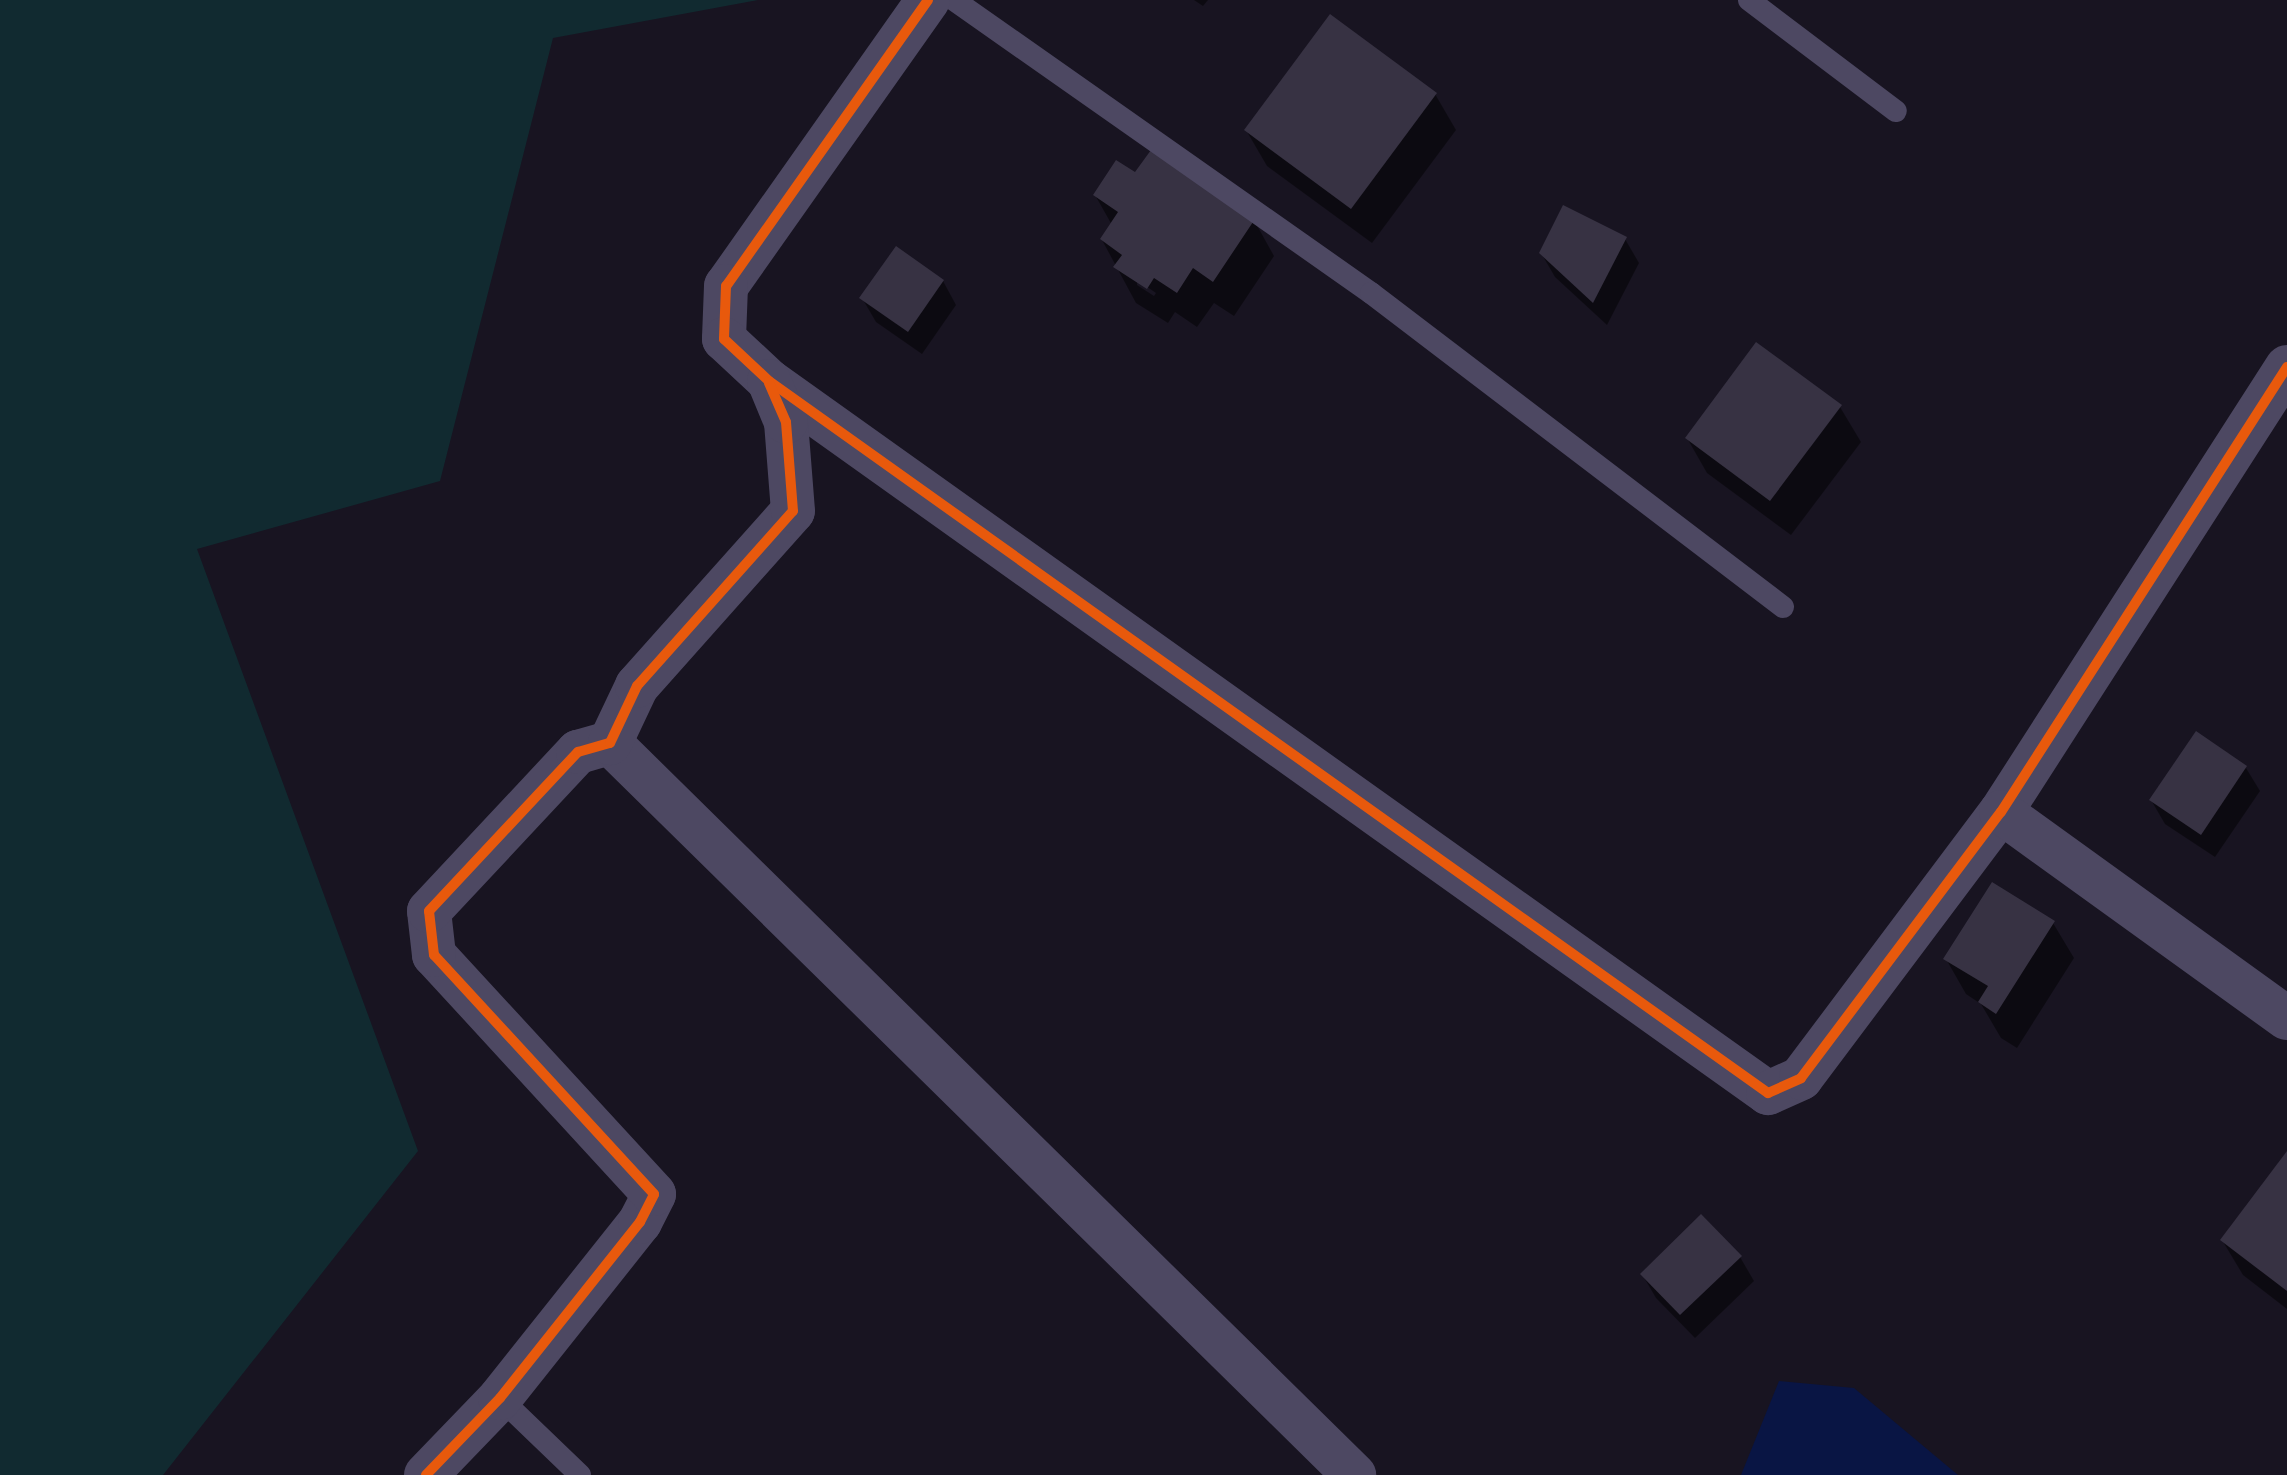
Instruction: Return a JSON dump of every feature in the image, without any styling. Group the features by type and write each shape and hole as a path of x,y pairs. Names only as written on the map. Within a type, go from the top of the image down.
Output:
{"street":[{"path":"928,0 726,286 724,339 769,381 1768,1093 1801,1078 2001,812 2287,367"},
{"path":"426,1475 500,1398 640,1222 654,1194 434,955 429,911 578,752 610,743 637,686 793,511 786,422 769,381"},
{"path":"610,743 1354,1475"},
{"path":"2001,812 2287,1018"}],"lane":[{"path":"954,0 1371,293 1783,607"},
{"path":"1749,0 1896,111"},
{"path":"500,1398 580,1475"}],"green space":[{"path":"0,0 758,0 553,38 440,481 197,549 418,1151 163,1475 0,1475"}],"shaded area":[{"path":"1779,1381 1854,1388 1958,1475 1741,1475"}],"building":[{"path":"1330,14 1437,93 1351,209 1244,130"},
{"path":"1151,150 1255,219 1213,282 1193,268 1177,293 1154,278 1147,289 1113,267 1122,255 1100,239 1118,212 1093,195 1116,160 1135,172"},
{"path":"1563,205 1627,237 1593,303 1539,253"},
{"path":"896,246 944,280 908,332 859,298"},
{"path":"1756,342 1842,405 1770,501 1685,438"},
{"path":"2196,731 2247,766 2201,835 2149,800"},
{"path":"1992,882 2055,921 1996,1014 1978,1002 1988,986 1943,959"},
{"path":"2287,1151 2287,1291 2220,1240"},
{"path":"1701,1214 1742,1256 1680,1315 1640,1274"}],"cycle path":[{"path":"928,0 726,286 724,339 769,381 1768,1093 1801,1078 2001,812 2287,367"},
{"path":"426,1475 500,1398 640,1222 654,1194 434,955 429,911 578,752 610,743 637,686 793,511 786,422 769,383"}]}
